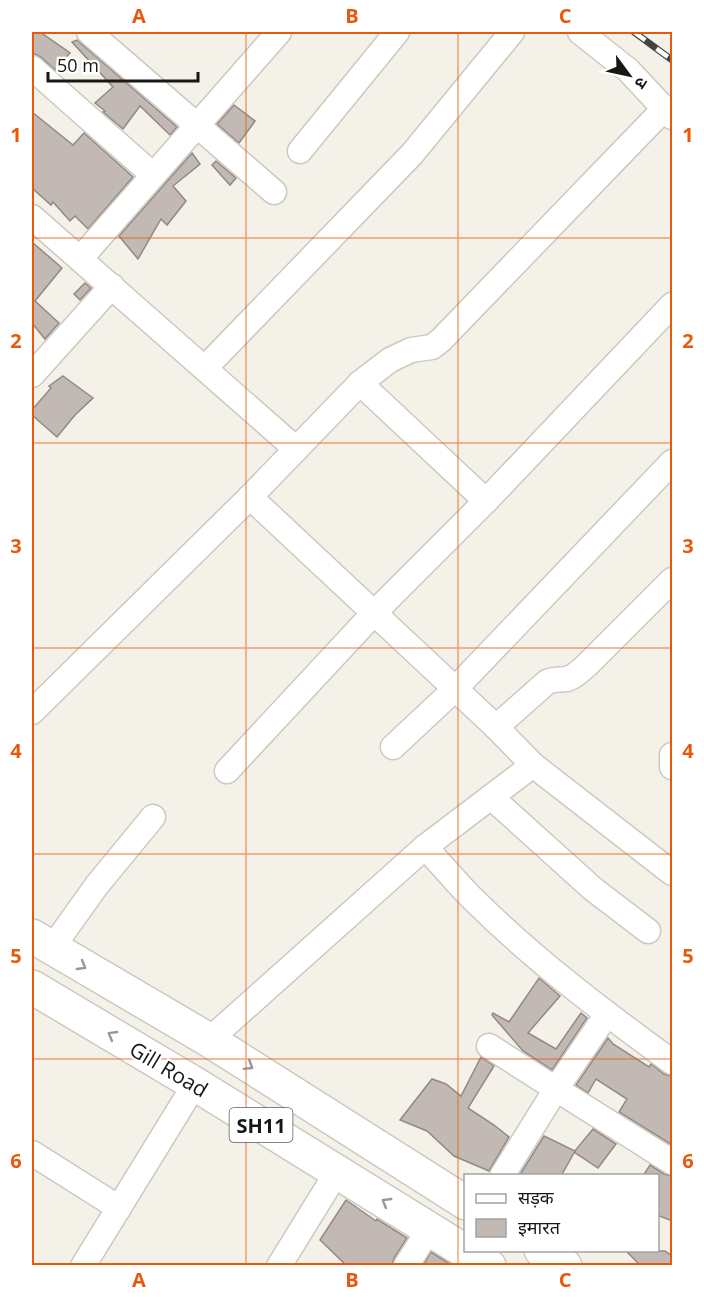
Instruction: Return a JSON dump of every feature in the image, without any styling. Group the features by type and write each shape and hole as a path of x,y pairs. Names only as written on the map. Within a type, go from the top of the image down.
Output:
{"main road":[{"name":"SH11","path":"42,942 208,1040 464,1202"},
{"name":"Gill Road","path":"32,987 195,1084 464,1250"},
{"name":"Gill Road","path":"467,1252 489,1266"},
{"path":"543,1252 565,1266"}],"street":[{"path":"89,32 274,192"},
{"path":"80,259 279,32"},
{"path":"300,151 397,32"},
{"path":"205,368 412,154 512,32"},
{"path":"32,712 360,383 390,360 411,350 432,347 441,340 668,113 628,70 580,32"},
{"path":"32,68 153,176"},
{"path":"32,218 296,449"},
{"path":"32,375 112,286"},
{"path":"227,771 374,613 486,501 672,305"},
{"path":"360,383 486,501"},
{"path":"393,747 455,689 672,462"},
{"path":"249,496 496,727 533,765 672,873"},
{"path":"496,727 547,682 573,677 672,580"},
{"path":"672,755 672,767"},
{"path":"208,1040 425,847 533,765"},
{"path":"491,797 593,889 648,931"},
{"path":"42,942 97,885 153,817"},
{"path":"425,847 486,912 538,959 672,1062"},
{"path":"503,1174 556,1089 607,1014"},
{"path":"489,1046 672,1162"},
{"path":"84,1266 195,1084"},
{"path":"32,1153 119,1208"},
{"path":"279,1266 338,1172"},
{"path":"406,1266 430,1228"}],"building":[{"path":"32,32 40,32 70,53 55,70 41,57 32,54"},
{"path":"77,40 177,127 170,135 140,106 123,129 103,112 105,111 95,103 113,87 72,42"},
{"path":"234,105 255,121 239,143 217,124"},
{"path":"32,112 73,145 84,133 133,177 88,229 75,216 70,221 53,202 51,205 32,188"},
{"path":"192,153 200,164 173,186 186,201 167,225 161,219 138,259 119,236"},
{"path":"216,161 236,178 230,185 212,165"},
{"path":"32,242 62,268 35,301 59,323 45,339 32,323"},
{"path":"85,283 91,288 80,300 74,294"},
{"path":"63,376 93,398 57,437 32,415 32,410 51,388 49,386"},
{"path":"539,978 560,996 528,1033 556,1049 581,1013 587,1018 552,1070 523,1051 492,1015 493,1013 509,1022"},
{"path":"608,1038 613,1044 649,1067 651,1064 664,1074 672,1076 672,1145 619,1112 627,1099 596,1079 588,1093 576,1085"},
{"path":"481,1057 494,1066 468,1108 509,1137 489,1171 454,1156 427,1131 400,1120 432,1079 446,1084 461,1096"},
{"path":"593,1129 616,1144 598,1168 574,1152"},
{"path":"544,1136 575,1151 562,1174 520,1174"},
{"path":"650,1165 672,1176 672,1221 659,1216 659,1174 644,1174"},
{"path":"346,1200 376,1221 377,1219 407,1238 394,1258 392,1266 347,1266 320,1240"},
{"path":"665,1251 672,1256 672,1266 641,1266 627,1252"},
{"path":"431,1252 453,1266 423,1266"}],"railway":[{"path":"634,32 672,60"}]}
